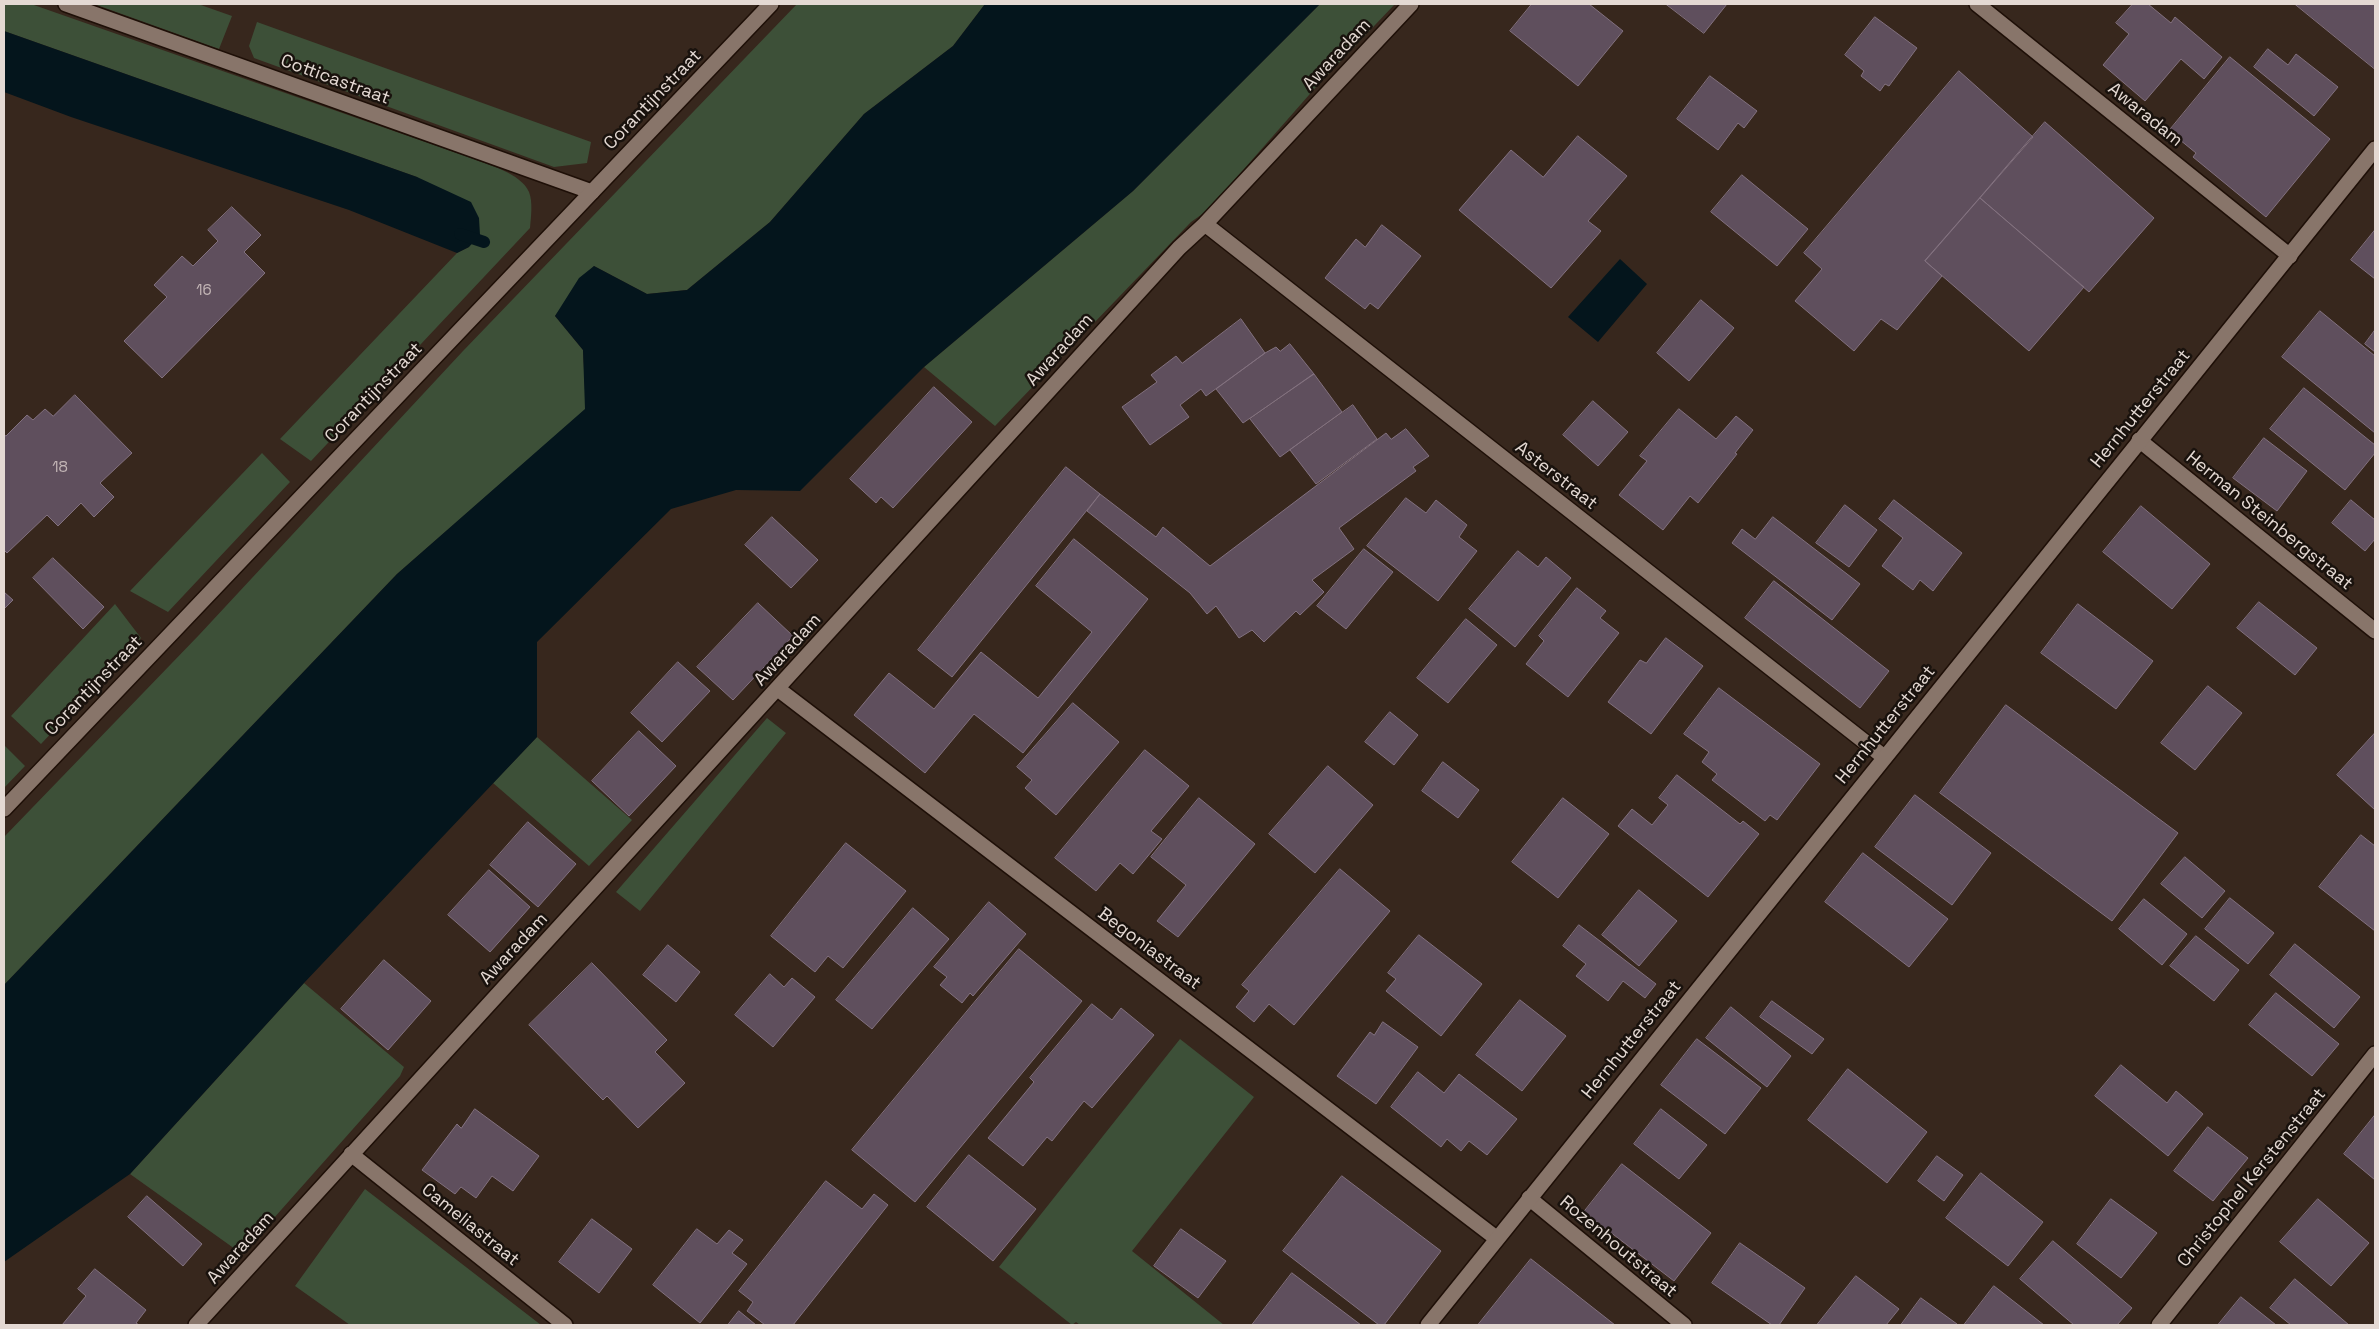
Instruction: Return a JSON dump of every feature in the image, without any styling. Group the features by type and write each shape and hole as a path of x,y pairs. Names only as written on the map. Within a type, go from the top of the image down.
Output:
{"street":[{"name":"Cotticastraat","path":"66,4 592,192"},
{"name":"Corantijnstraat","path":"4,809 771,4"},
{"name":"Awaradam","path":"196,1325 1179,248 1205,224 1411,4"},
{"name":"Awaradam","path":"1977,4 2290,256"},
{"name":"Hernhutterstraat","path":"1428,1325 1496,1238 2375,149"},
{"name":"Asterstraat","path":"1205,224 1884,757"},
{"name":"Herman Steinbergstraat","path":"2139,440 2375,631"},
{"name":"Begoniastraat","path":"778,689 1496,1238"},
{"name":"Christophel Kerstenstraat","path":"2159,1325 2375,1054"},
{"name":"Cameliastraat","path":"351,1154 566,1325"},
{"name":"Rozenhoutstraat","path":"1529,1198 1684,1325"}],"green space":[{"path":"4,4 31,4 503,170 525,185 529,192 531,205 530,228 311,461 280,439 457,253 469,247 417,177 4,31"},
{"path":"94,4 198,4 232,16 219,49"},
{"path":"797,4 985,4 953,46 864,114 770,222 687,290 647,294 594,266 555,316 583,350 586,409 397,574 4,985 4,837 199,635 463,351"},
{"path":"1320,4 1395,4 1316,87 1208,210 1191,222 995,426 924,367 1133,191"},
{"path":"257,22 591,142 587,163 554,167 254,58 249,46"},
{"path":"262,453 290,482 168,612 130,591"},
{"path":"115,604 141,638 41,744 11,716"},
{"path":"767,718 786,733 640,911 616,892"},
{"path":"537,737 632,820 589,866 493,783"},
{"path":"4,745 25,766 4,788"},
{"path":"304,983 404,1067 400,1076 242,1254 130,1174"},
{"path":"1180,1039 1254,1097 1132,1251 1224,1325 1080,1325 1076,1322 1072,1325 999,1267"},
{"path":"365,1189 541,1325 350,1325 295,1286"}],"shaded area":[{"path":"985,4 1320,4 1133,191 924,367 800,491 736,490 671,509 537,642 537,737 304,983 130,1174 4,1262 4,985 397,574 585,409 583,350 555,316 579,278 594,266 647,294 687,290 770,222 864,114 953,46"},
{"path":"4,31 417,177 471,202 479,218 480,235 469,247 457,253 349,210 71,117 4,92"},
{"path":"1620,259 1647,284 1598,342 1568,317"}],"building":[{"path":"1532,4 1589,4 1623,31 1578,86 1510,31"},
{"path":"1666,4 1727,4 1704,33"},
{"path":"2133,4 2148,4 2171,23 2175,17 2222,57 2204,79 2181,59 2145,101 2103,65 2129,34 2116,23"},
{"path":"2295,4 2375,4 2375,69"},
{"path":"1875,17 1917,48 1889,86 1885,84 1880,91 1861,76 1864,71 1845,55"},
{"path":"2268,49 2288,65 2296,54 2338,87 2314,116 2254,67"},
{"path":"2230,57 2330,139 2266,217 2193,157 2196,153 2169,131"},
{"path":"1959,71 2033,137 1925,261 1942,276 1897,330 1881,319 1854,351 1795,301 1822,269 1804,253"},
{"path":"1710,76 1757,111 1744,128 1738,123 1718,150 1677,119"},
{"path":"2045,122 2154,218 2089,292 1980,198"},
{"path":"1578,136 1627,176 1588,221 1601,231 1551,288 1459,210 1511,150 1543,177"},
{"path":"1742,175 1808,229 1777,266 1711,212"},
{"path":"1980,198 2084,287 2029,351 1925,261"},
{"path":"232,207 261,235 244,252 265,273 162,378 124,341 167,297 154,285 182,256 193,266 218,241 208,230"},
{"path":"1382,225 1421,256 1378,309 1370,303 1365,309 1325,278 1356,239 1365,247"},
{"path":"2375,230 2375,279 2351,260"},
{"path":"1701,300 1734,328 1689,381 1657,353"},
{"path":"2320,311 2375,356 2375,433 2282,357"},
{"path":"1241,319 1265,353 1206,396 1201,389 1180,405 1189,417 1150,445 1122,407 1157,382 1151,375 1176,356 1182,363"},
{"path":"2375,330 2375,352 2365,344"},
{"path":"1290,344 1314,374 1243,423 1216,389 1265,353 1276,347 1280,351"},
{"path":"1314,374 1342,412 1280,457 1250,419"},
{"path":"934,387 972,422 893,508 881,497 876,503 850,479"},
{"path":"2304,388 2375,445 2375,453 2345,490 2270,429"},
{"path":"75,395 132,453 100,483 114,497 94,517 81,503 58,526 47,515 7,553 4,550 4,435 6,436 27,415 33,420 45,409 53,416"},
{"path":"1593,401 1628,432 1598,466 1563,435"},
{"path":"1353,405 1377,439 1316,484 1290,450"},
{"path":"1679,409 1716,439 1736,416 1753,430 1735,453 1737,454 1698,503 1690,496 1663,530 1619,495 1647,461 1640,456"},
{"path":"1406,429 1429,456 1413,467 1416,471 1339,528 1354,549 1312,580 1324,592 1300,615 1296,611 1264,642 1252,630 1239,638 1216,606 1207,614 1190,593 1087,511 1100,494 1156,537 1163,527 1210,566 1386,433 1391,439"},
{"path":"2264,438 2307,471 2277,511 2233,478"},
{"path":"1066,467 1100,494 952,677 918,650"},
{"path":"1406,498 1426,513 1436,500 1467,525 1459,537 1477,551 1438,601 1367,546"},
{"path":"1894,500 1962,553 1933,591 1920,580 1913,590 1882,566 1903,538 1879,519"},
{"path":"2351,500 2375,520 2375,539 2365,551 2332,523"},
{"path":"1845,505 1877,530 1849,567 1816,543"},
{"path":"2141,506 2210,564 2172,609 2103,552"},
{"path":"772,517 818,560 791,588 745,545"},
{"path":"1773,517 1860,584 1832,620 1732,543 1742,529 1755,539"},
{"path":"1074,539 1148,599 1023,753 974,714 925,773 854,715 889,673 934,709 981,652 1038,698 1092,632 1036,586"},
{"path":"1364,549 1393,572 1346,629 1317,606"},
{"path":"1518,551 1538,567 1546,557 1571,578 1515,647 1469,609"},
{"path":"53,558 104,607 83,629 33,578"},
{"path":"1774,581 1889,671 1860,708 1745,618"},
{"path":"1577,588 1606,611 1600,618 1619,633 1568,697 1526,664 1544,641 1539,636"},
{"path":"4,592 13,600 4,609"},
{"path":"2259,602 2317,648 2295,675 2237,628"},
{"path":"758,603 793,636 733,700 697,667"},
{"path":"2078,604 2153,661 2116,709 2041,653"},
{"path":"1466,619 1497,645 1448,703 1417,678"},
{"path":"1666,638 1703,666 1651,734 1608,702 1640,660 1646,663"},
{"path":"678,662 710,691 662,742 631,713"},
{"path":"2208,686 2242,713 2195,770 2161,743"},
{"path":"1719,688 1820,764 1777,820 1770,815 1765,821 1712,780 1717,774 1702,762 1709,752 1684,734"},
{"path":"1073,703 1119,742 1056,815 1025,788 1032,780 1017,767"},
{"path":"2006,705 2178,833 2112,921 1940,793"},
{"path":"1390,712 1418,735 1394,765 1365,742"},
{"path":"639,731 676,766 629,816 592,781"},
{"path":"2375,733 2375,810 2337,775"},
{"path":"1145,750 1189,786 1151,831 1162,839 1133,874 1120,863 1096,891 1055,858"},
{"path":"1443,762 1479,790 1458,818 1422,791"},
{"path":"1328,766 1373,805 1315,873 1269,834"},
{"path":"1677,775 1740,824 1743,821 1759,834 1708,897 1618,826 1632,809 1652,825 1668,805 1659,798"},
{"path":"1915,795 1991,853 1952,905 1875,847"},
{"path":"1199,798 1255,844 1178,937 1157,921 1186,885 1151,857"},
{"path":"1563,798 1609,834 1558,898 1512,862"},
{"path":"528,822 576,864 538,907 490,865"},
{"path":"2361,835 2375,846 2375,931 2319,887"},
{"path":"846,843 906,891 843,968 828,956 815,972 771,936"},
{"path":"1863,853 1948,919 1909,967 1825,902"},
{"path":"2185,857 2225,891 2202,918 2161,884"},
{"path":"1340,869 1390,911 1294,1025 1269,1004 1254,1022 1236,1007 1249,991 1242,985"},
{"path":"489,870 530,907 490,952 448,915"},
{"path":"1639,890 1677,921 1639,966 1602,935"},
{"path":"2230,898 2274,933 2248,964 2205,929"},
{"path":"2144,899 2187,934 2162,965 2119,929"},
{"path":"989,902 1026,934 973,996 970,993 962,1003 940,985 947,977 934,967"},
{"path":"913,908 949,939 872,1029 836,1000"},
{"path":"1579,925 1656,984 1645,998 1623,981 1608,1001 1576,976 1586,964 1563,946"},
{"path":"1419,935 1482,984 1441,1036 1386,991 1396,979 1388,973"},
{"path":"2196,936 2239,970 2214,1001 2170,966"},
{"path":"2295,944 2360,997 2334,1028 2270,975"},
{"path":"668,945 700,972 676,1002 643,975"},
{"path":"1019,949 1082,1001 915,1202 852,1150"},
{"path":"384,960 431,1001 388,1050 341,1009"},
{"path":"592,963 667,1040 655,1052 685,1083 638,1128 607,1096 603,1100 529,1025"},
{"path":"770,974 784,987 792,978 815,997 773,1047 735,1015"},
{"path":"2276,993 2339,1044 2312,1076 2249,1025"},
{"path":"1520,1000 1566,1036 1522,1091 1476,1055"},
{"path":"1772,1001 1824,1039 1812,1054 1760,1017"},
{"path":"1092,1004 1112,1020 1121,1008 1154,1035 1092,1108 1084,1101 1052,1141 1047,1137 1023,1166 988,1138 1034,1082 1030,1078"},
{"path":"1731,1007 1791,1056 1767,1087 1706,1038"},
{"path":"1383,1022 1418,1047 1376,1104 1337,1076 1370,1032 1374,1035"},
{"path":"1697,1039 1761,1088 1725,1134 1661,1085"},
{"path":"2121,1065 2167,1103 2176,1091 2203,1114 2168,1156 2095,1096"},
{"path":"1848,1069 1927,1132 1887,1183 1808,1120"},
{"path":"1418,1072 1444,1093 1459,1074 1517,1119 1487,1155 1469,1141 1461,1151 1447,1139 1441,1147 1391,1107"},
{"path":"475,1109 539,1156 513,1191 492,1176 476,1198 461,1187 455,1194 422,1170 457,1124 461,1128"},
{"path":"1661,1109 1707,1145 1679,1179 1634,1144"},
{"path":"2375,1115 2375,1180 2344,1154"},
{"path":"2208,1127 2248,1158 2213,1201 2174,1171"},
{"path":"969,1155 1036,1209 993,1261 927,1207"},
{"path":"1937,1156 1963,1175 1944,1201 1918,1181"},
{"path":"1622,1164 1711,1233 1674,1281 1584,1212"},
{"path":"1981,1173 2043,1222 2008,1266 1946,1218"},
{"path":"1342,1176 1441,1251 1384,1325 1379,1325 1283,1251"},
{"path":"826,1181 862,1209 874,1194 888,1205 793,1325 765,1325 747,1311 753,1302 739,1291"},
{"path":"147,1196 202,1244 183,1266 128,1217"},
{"path":"2111,1199 2157,1233 2121,1278 2077,1244"},
{"path":"2318,1199 2369,1243 2331,1286 2280,1242"},
{"path":"592,1219 632,1249 599,1293 559,1262"},
{"path":"697,1229 717,1244 729,1230 743,1240 732,1253 747,1264 700,1323 653,1285"},
{"path":"1181,1229 1226,1261 1198,1298 1154,1266"},
{"path":"2053,1241 2132,1308 2117,1325 2074,1325 2020,1279"},
{"path":"1740,1243 1805,1288 1779,1325 1772,1325 1712,1283"},
{"path":"1531,1259 1615,1325 1478,1325"},
{"path":"95,1269 146,1310 136,1323 139,1325 62,1325 86,1296 78,1289"},
{"path":"1292,1273 1361,1325 1252,1325"},
{"path":"1856,1276 1899,1309 1886,1325 1817,1325"},
{"path":"2295,1279 2349,1325 2291,1325 2270,1308"},
{"path":"1994,1286 2044,1325 1964,1325"},
{"path":"2241,1297 2276,1325 2218,1325"},
{"path":"1921,1298 1957,1324 1901,1325"},
{"path":"739,1311 756,1325 728,1325"}],"waterway":[{"path":"460,234 484,242"}]}
